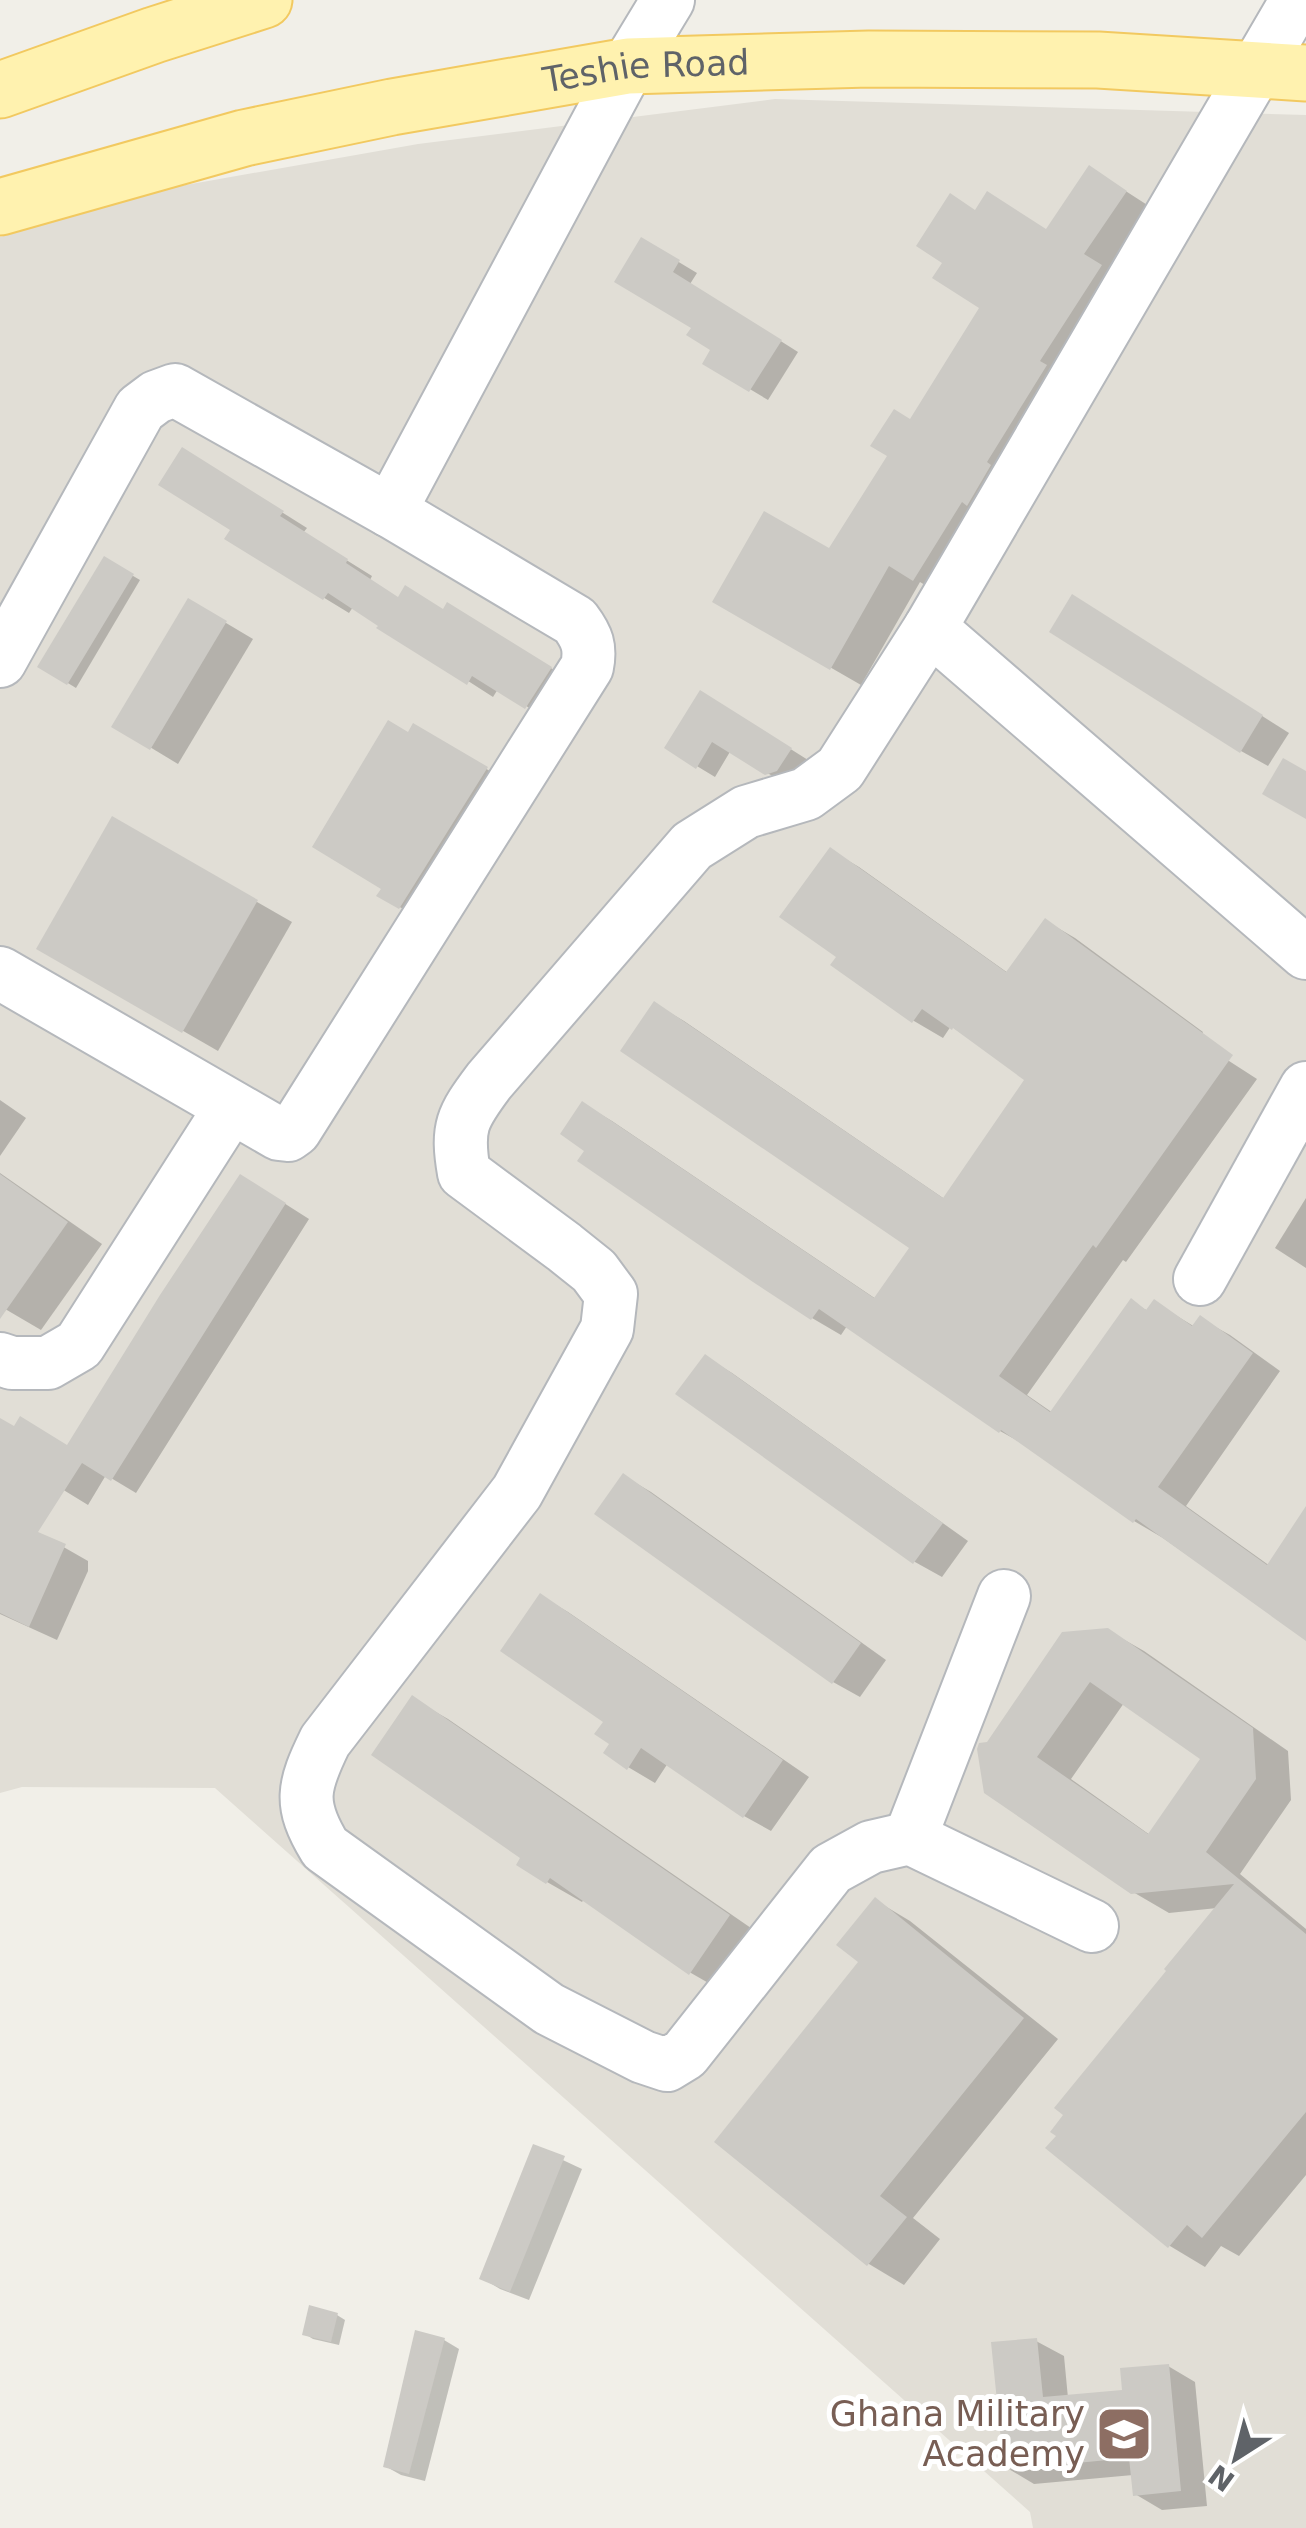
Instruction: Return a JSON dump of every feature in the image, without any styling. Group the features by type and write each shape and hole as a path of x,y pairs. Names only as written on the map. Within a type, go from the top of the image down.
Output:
{"main road":[{"path":"0,90 264,0"},
{"name":"Teshie Road","path":"0,207 244,138 392,107 628,66 1098,60 1281,71"}],"lane":[{"path":"390,511 628,66 668,0"},
{"path":"1092,1926 910,1838 871,1847 831,1870 685,2054 667,2066 549,2009 325,1848 310,1824 306,1796 310,1771 325,1741 518,1492 606,1329 610,1294 594,1272 464,1172 458,1143 466,1112 692,846 746,812 806,794 840,769 1281,71 1298,0"},
{"path":"0,661 140,409 175,390 575,620 587,638 590,652 587,668 288,1135 280,1134 0,974"},
{"path":"930,628 1306,953"},
{"path":"1200,1278 1306,1088"},
{"path":"0,1358 12,1363 48,1363 80,1346 232,1107"},
{"path":"910,1838 1004,1596"}],"shaded area":[{"path":"775,99 1306,115 1306,2528 1033,2528 1030,2512 215,1788 22,1787 0,1793 0,237 163,189 418,144"}],"building":[{"path":"1089,165 1127,191 1084,254 1102,265 1040,361 1047,365 987,462 991,465 967,506 962,502 913,581 889,566 830,670 712,602 764,511 829,548 887,456 870,446 894,409 910,419 979,308 932,278 942,263 916,246 950,193 975,210 987,191 1046,229"},
{"path":"641,237 680,260 673,272 782,340 749,392 702,364 710,350 686,335 691,328 614,282"},
{"path":"182,447 284,511 280,516 348,559 346,563 398,597 405,585 443,609 447,602 552,667 525,709 472,676 467,685 328,593 323,600 224,539 230,530 158,485"},
{"path":"104,556 134,574 67,685 37,667"},
{"path":"1072,594 1263,715 1240,753 1049,632"},
{"path":"188,598 227,621 150,750 111,727"},
{"path":"700,690 792,748 777,771 765,775 712,742 696,769 664,748"},
{"path":"388,720 408,732 413,723 488,767 399,909 376,896 381,889 312,847"},
{"path":"1283,758 1306,771 1306,819 1262,794"},
{"path":"112,816 258,900 182,1033 36,949"},
{"path":"830,847 1006,972 1045,918 1233,1055 999,1376 1050,1412 1131,1298 1146,1310 1154,1299 1192,1326 1200,1315 1253,1353 1158,1487 1267,1565 1306,1506 1306,1641 1136,1519 1133,1523 819,1309 811,1320 753,1282 577,1161 584,1151 560,1134 582,1101 874,1298 909,1248 620,1051 654,1001 943,1198 1024,1080 922,1009 912,1023 830,965 836,957 779,917"},
{"path":"0,1174 68,1222 0,1319"},
{"path":"240,1174 286,1203 111,1481 82,1463 38,1532 66,1544 29,1627 0,1613 0,1418 14,1426 20,1416 67,1445"},
{"path":"705,1354 943,1523 913,1564 675,1394"},
{"path":"623,1473 861,1643 832,1684 594,1514"},
{"path":"540,1593 783,1760 743,1818 641,1748 627,1770 603,1753 609,1744 594,1734 603,1722 500,1651"},
{"path":"1108,1628 1253,1728 1256,1779 1206,1852 1306,1934 1306,2112 1202,2238 1187,2225 1168,2248 1045,2148 1056,2136 1050,2132 1063,2115 1054,2108 1234,1884 1131,1894 984,1793 979,1743 987,1742 1062,1632","holes":["1090,1682 1200,1759 1148,1834 1037,1757"]},
{"path":"412,1695 730,1915 689,1975 550,1878 546,1884 516,1865 520,1858 371,1755"},
{"path":"875,1897 1024,2018 880,2196 907,2217 867,2266 714,2142 858,1962 836,1945"},
{"path":"533,2144 565,2156 510,2292 479,2279"},
{"path":"309,2305 338,2313 331,2342 302,2335"},
{"path":"415,2330 445,2338 409,2474 383,2467"},
{"path":"1037,2338 1043,2397 1122,2390 1120,2368 1169,2364 1181,2491 1133,2496 1129,2458 1004,2470 991,2342"}],"place":[{"name":"Ghana Military Academy","path":"1124,2434"}]}
